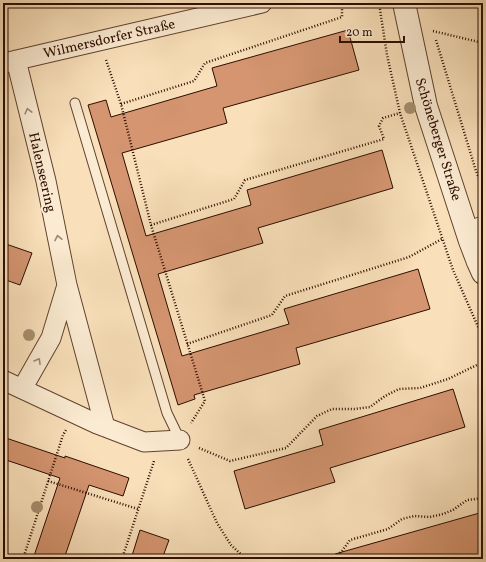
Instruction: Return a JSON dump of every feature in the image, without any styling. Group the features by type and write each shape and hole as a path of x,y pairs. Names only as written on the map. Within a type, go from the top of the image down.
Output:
{"street":[{"name":"Wilmersdorfer Straße","path":"9,62 262,3"},
{"name":"Schöneberger Straße","path":"404,3 426,106 475,229 478,262 483,273"},
{"name":"Halenseering","path":"9,62 46,181 67,285 105,427"},
{"name":"Halenseering","path":"22,389 51,338 67,285"},
{"path":"3,380 105,427 144,442 180,440"}],"lane":[{"path":"76,103 167,413 180,440"}],"path":[{"path":"120,104 194,81 205,62 342,17 342,3"},
{"path":"431,24 476,171 483,188"},
{"path":"433,31 483,42"},
{"path":"100,40 120,104 151,225 205,401 180,440"},
{"path":"151,225 234,199 246,180 384,140 379,126 383,118 400,113"},
{"path":"187,344 272,315 285,296 409,257 442,239"},
{"path":"180,440 230,461 286,448 317,416 332,409 354,409 370,406 399,389 420,388 448,379 483,362"},
{"path":"23,559 63,435 75,413"},
{"path":"180,440 217,523 231,545 246,559"},
{"path":"122,559 160,441"},
{"path":"48,482 138,509"},
{"path":"333,559 342,551 350,540 388,529 402,519 414,516 430,517 443,514 467,500 483,498"}],"building":[{"path":"348,30 359,70 223,108 227,123 122,153 146,236 251,205 247,190 382,150 393,188 258,228 263,243 158,274 182,356 289,324 284,309 418,269 430,309 296,348 300,364 194,395 195,399 178,405 88,105 106,100 111,117 217,86 212,68"},
{"path":"3,243 32,253 20,285 3,279"},
{"path":"453,389 465,427 330,468 335,482 245,509 234,471 323,445 319,430"},
{"path":"3,437 129,478 123,496 89,485 64,559 33,559 60,478 3,459"},
{"path":"483,512 483,555 468,559 335,559 335,554"},
{"path":"140,530 169,540 162,559 131,559"}]}
